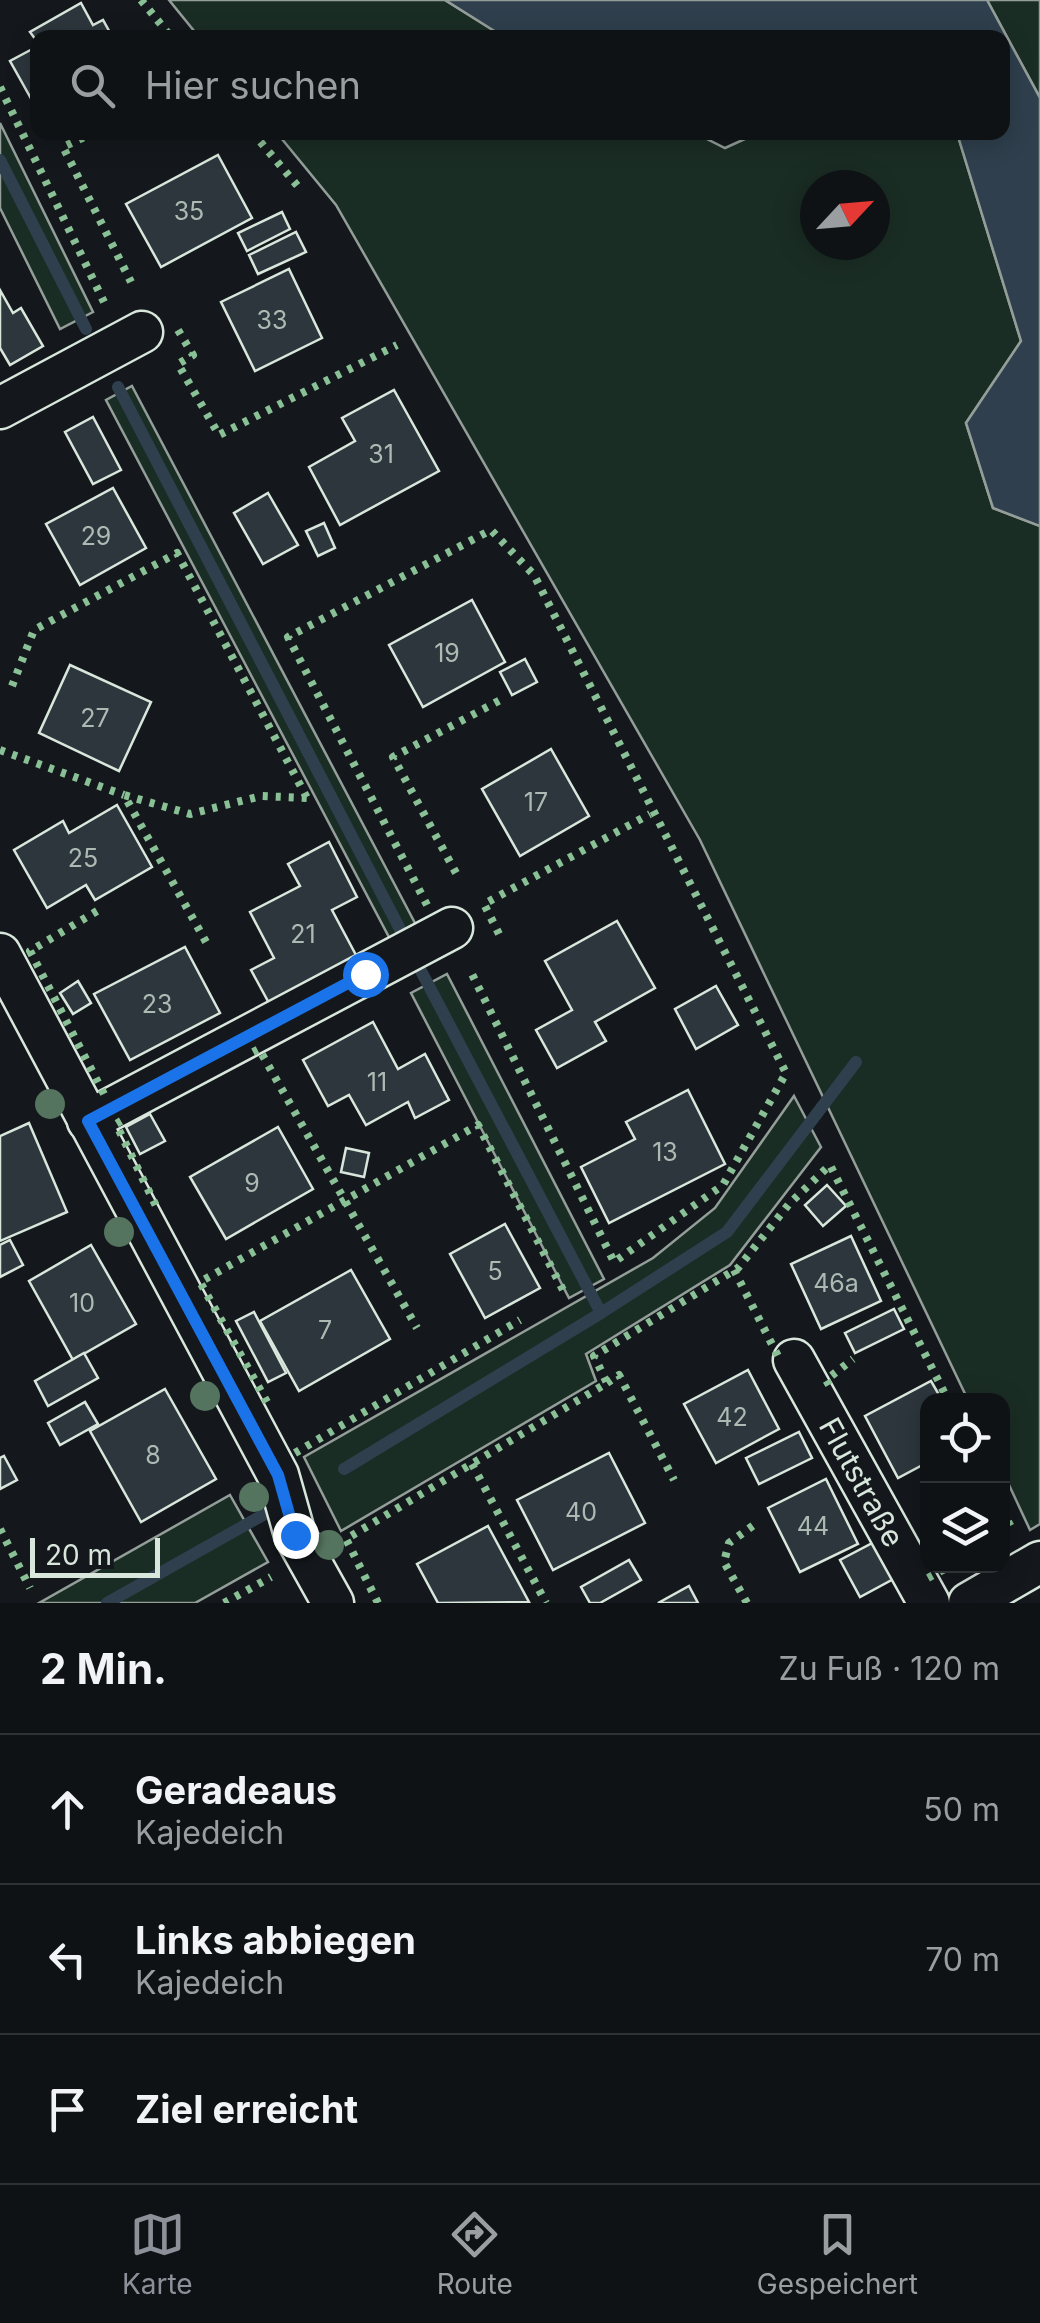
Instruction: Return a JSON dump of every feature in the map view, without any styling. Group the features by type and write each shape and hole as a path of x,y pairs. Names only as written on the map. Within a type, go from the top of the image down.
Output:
{"street":[{"path":"0,408 142,332"},
{"path":"88,1121 452,928"},
{"path":"0,954 278,1475 295,1535 332,1603"},
{"name":"Flutstraße","path":"794,1360 929,1603"},
{"path":"969,1603 1040,1562"}],"green space":[{"path":"169,0 445,0 493,30 193,30"},
{"path":"987,0 1040,0 1040,98 1010,43 1010,30 1003,30"},
{"path":"0,123 93,312 60,329 0,208"},
{"path":"283,140 709,140 725,148 743,140 959,140 1021,341 966,423 993,508 1040,526 1040,1524 1030,1530 1010,1487 1010,1393 965,1393 700,840 336,205"},
{"path":"132,386 416,925 390,939 106,400"},
{"path":"447,974 604,1279 569,1298 411,993"},
{"path":"794,1096 821,1147 730,1265 586,1354 596,1381 341,1531 304,1457 653,1258 715,1208"},
{"path":"230,1495 268,1562 195,1603 39,1603"}],"water":[{"path":"445,0 987,0 1003,30 493,30"},
{"path":"1010,43 1040,98 1040,526 993,508 966,423 1021,341 959,140 1010,140"}],"building":[{"path":"81,3 93,25 103,20 109,30 34,30"},
{"path":"30,50 30,97 10,61"},
{"path":"218,155 252,218 161,267 126,204"},
{"path":"282,212 290,229 247,251 238,233"},
{"path":"296,232 306,252 258,274 249,255"},
{"path":"289,269 322,338 255,371 221,302"},
{"path":"0,290 13,313 21,308 43,346 10,365 0,348"},
{"path":"394,390 439,471 340,525 309,467 355,441 342,418"},
{"path":"93,417 121,470 93,484 65,432"},
{"path":"113,488 146,548 80,585 46,524"},
{"path":"268,493 298,545 263,564 234,513"},
{"path":"324,523 335,548 318,556 306,531"},
{"path":"472,600 505,662 423,707 389,645"},
{"path":"525,659 537,682 512,695 500,672"},
{"path":"70,665 151,702 119,771 39,733"},
{"path":"551,749 589,816 520,856 482,789"},
{"path":"117,805 152,867 95,900 86,885 47,908 14,850 63,821 69,833"},
{"path":"329,842 357,897 332,910 357,957 269,1003 251,970 274,958 250,912 300,886 288,864"},
{"path":"617,921 655,988 595,1022 606,1041 557,1068 536,1030 572,1010 545,961"},
{"path":"185,947 220,1013 130,1060 94,994"},
{"path":"78,981 91,1003 73,1014 60,993"},
{"path":"716,986 738,1025 696,1049 675,1009"},
{"path":"373,1022 398,1069 425,1054 449,1100 415,1118 408,1102 366,1125 349,1095 328,1106 303,1060"},
{"path":"688,1090 725,1164 609,1223 581,1167 635,1139 626,1122"},
{"path":"150,1114 165,1141 140,1154 126,1127"},
{"path":"29,1123 67,1212 0,1241 0,1136"},
{"path":"278,1127 313,1189 226,1239 190,1177"},
{"path":"346,1148 369,1153 364,1177 341,1172"},
{"path":"827,1185 846,1206 823,1226 805,1205"},
{"path":"505,1224 540,1288 485,1318 450,1254"},
{"path":"851,1236 881,1301 821,1329 791,1264"},
{"path":"10,1240 23,1265 0,1277 0,1245"},
{"path":"91,1245 136,1324 73,1360 29,1281"},
{"path":"351,1270 390,1339 299,1391 260,1321"},
{"path":"894,1309 904,1329 855,1353 845,1333"},
{"path":"254,1312 286,1373 268,1382 236,1321"},
{"path":"84,1353 98,1378 48,1406 35,1381"},
{"path":"748,1370 779,1429 716,1463 684,1404"},
{"path":"931,1381 938,1393 920,1393 920,1466 898,1478 865,1416"},
{"path":"165,1389 216,1479 141,1522 90,1431"},
{"path":"85,1402 98,1424 60,1445 48,1423"},
{"path":"799,1432 812,1458 759,1484 746,1458"},
{"path":"609,1453 645,1523 553,1570 517,1500"},
{"path":"4,1456 17,1480 0,1489 0,1458"},
{"path":"826,1479 858,1544 800,1572 768,1508"},
{"path":"488,1526 529,1602 438,1603 417,1564"},
{"path":"880,1539 899,1576 860,1597 840,1560"},
{"path":"629,1560 641,1580 600,1603 590,1603 581,1587"},
{"path":"689,1586 698,1603 658,1603"}],"waterway":[{"path":"0,160 86,329"},
{"path":"118,387 402,933"},
{"path":"420,969 601,1313 727,1232 856,1062"},
{"path":"344,1469 601,1313"},
{"path":"107,1603 263,1515"}],"hedge":[{"path":"141,0 165,30"},
{"path":"0,87 104,302"},
{"path":"78,140 63,147 131,282"},
{"path":"259,140 301,190"},
{"path":"178,330 193,355 178,364 219,435 397,345"},
{"path":"427,905 288,637 491,530 534,575 786,1073 723,1185 614,1262 469,968"},
{"path":"12,686 34,630 177,553 307,798"},
{"path":"456,873 393,757 506,697"},
{"path":"0,750 124,795"},
{"path":"206,942 124,795 190,814 261,796 307,798"},
{"path":"499,934 484,904 650,814"},
{"path":"97,911 30,951 105,1096"},
{"path":"253,1052 259,1049 417,1328"},
{"path":"121,1121 116,1124 158,1210"},
{"path":"267,1402 200,1282 478,1125 564,1292"},
{"path":"378,1603 346,1539 607,1383 594,1356 738,1268 789,1204 830,1165 944,1393"},
{"path":"734,1270 780,1360"},
{"path":"295,1453 520,1320"},
{"path":"829,1385 826,1380 853,1359"},
{"path":"607,1383 619,1375 674,1480"},
{"path":"472,1464 546,1603"},
{"path":"747,1603 724,1562 729,1543 758,1522"},
{"path":"1010,1525 1010,1530"},
{"path":"0,1529 30,1588"},
{"path":"928,1578 937,1573"},
{"path":"224,1603 271,1577"}],"route":[{"path":"295,1535 278,1475 88,1121 365,974"}]}
